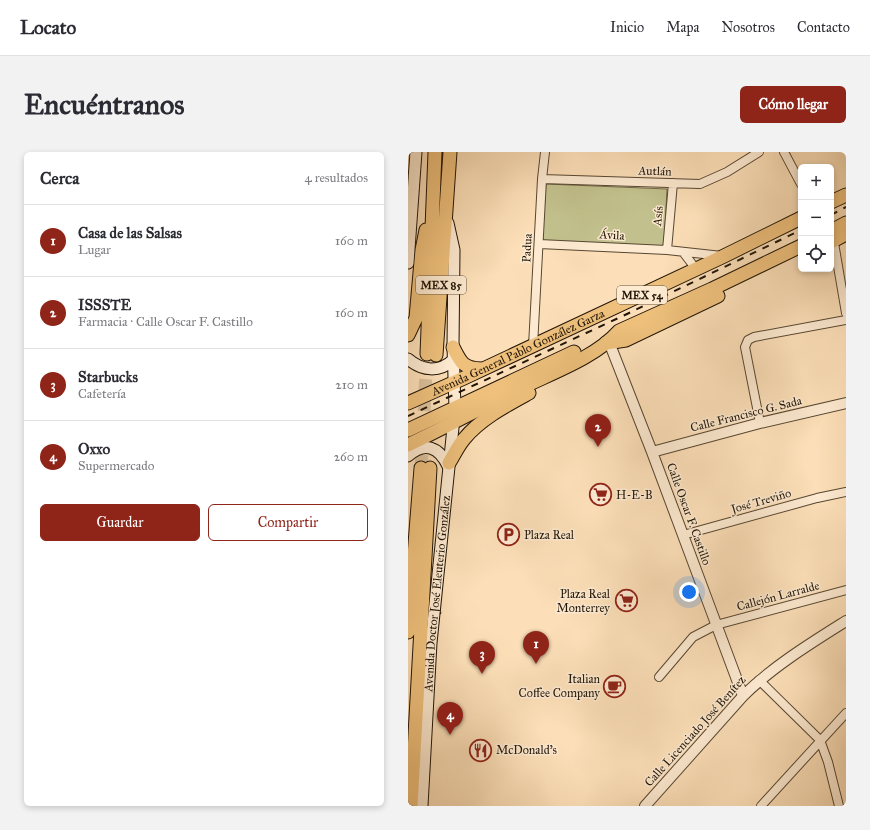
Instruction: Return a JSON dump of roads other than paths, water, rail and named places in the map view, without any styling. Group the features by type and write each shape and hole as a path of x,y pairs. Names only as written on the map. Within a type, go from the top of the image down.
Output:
{"main road":[{"path":"408,263 416,152"},
{"name":"MEX 85","path":"435,152 431,354 447,216 450,152"},
{"path":"834,201 846,195"},
{"path":"408,335 416,318 422,250 433,199"},
{"name":"MEX 85","path":"447,216 454,250 453,354 455,382"},
{"name":"Avenida General Pablo González Garza","path":"408,403 533,346 798,219"},
{"path":"835,236 846,223"},
{"name":"Avenida General Pablo González Garza","path":"408,430 585,347 611,345 618,331 712,289 798,247"},
{"name":"MEX 54","path":"611,345 626,340 798,257"},
{"path":"408,445 507,400 611,345"},
{"path":"408,359 415,364 431,369 448,365 453,354 463,364 471,368 481,369"},
{"name":"Avenida Doctor José Eleuterio González","path":"422,806 431,643 454,423 455,382"},
{"path":"481,395 507,400"},
{"path":"408,456 420,448 432,448 441,453 449,464 460,443 472,430 492,415 507,400"},
{"name":"Avenida Doctor José Eleuterio González","path":"408,632 425,468 411,806"}],"street":[{"name":"Padua","path":"533,346 542,179 545,152"},
{"name":"Autlán","path":"542,179 700,184 726,172 759,152"},
{"path":"784,152 798,178"},
{"name":"Asís","path":"668,250 673,184"},
{"path":"835,236 846,313"},
{"name":"Ávila","path":"539,244 668,250 724,256"},
{"path":"683,252 696,269"},
{"path":"760,423 745,347 748,340 754,337 846,320"},
{"name":"Calle Oscar F. Castillo","path":"611,345 743,696"},
{"name":"Calle Francisco G. Sada","path":"652,452 760,423 846,403"},
{"name":"José Treviño","path":"683,535 817,498 846,492"},
{"name":"Callejón Larralde","path":"659,677 693,637 716,625 846,590"},
{"name":"Calle Licenciado José Benítez","path":"645,806 758,680 846,621"},
{"path":"758,680 820,740 828,762 839,806"},
{"path":"761,806 846,713"}],"tunnel":[{"path":"421,468 427,354"}],"railway":[{"path":"834,213 846,207"},
{"path":"408,416 627,314 798,231"}],"place":[{"name":"ISSSTE","path":"598,447"},
{"name":"H-E-B","path":"600,495"},
{"name":"Plaza Real","path":"508,535"},
{"name":"Plaza Real Monterrey","path":"626,601"},
{"name":"Casa de las Salsas","path":"536,664"},
{"name":"Starbucks","path":"482,674"},
{"name":"Italian Coffee Company","path":"615,686"},
{"name":"Oxxo","path":"450,735"},
{"name":"McDonald's","path":"481,750"}]}
